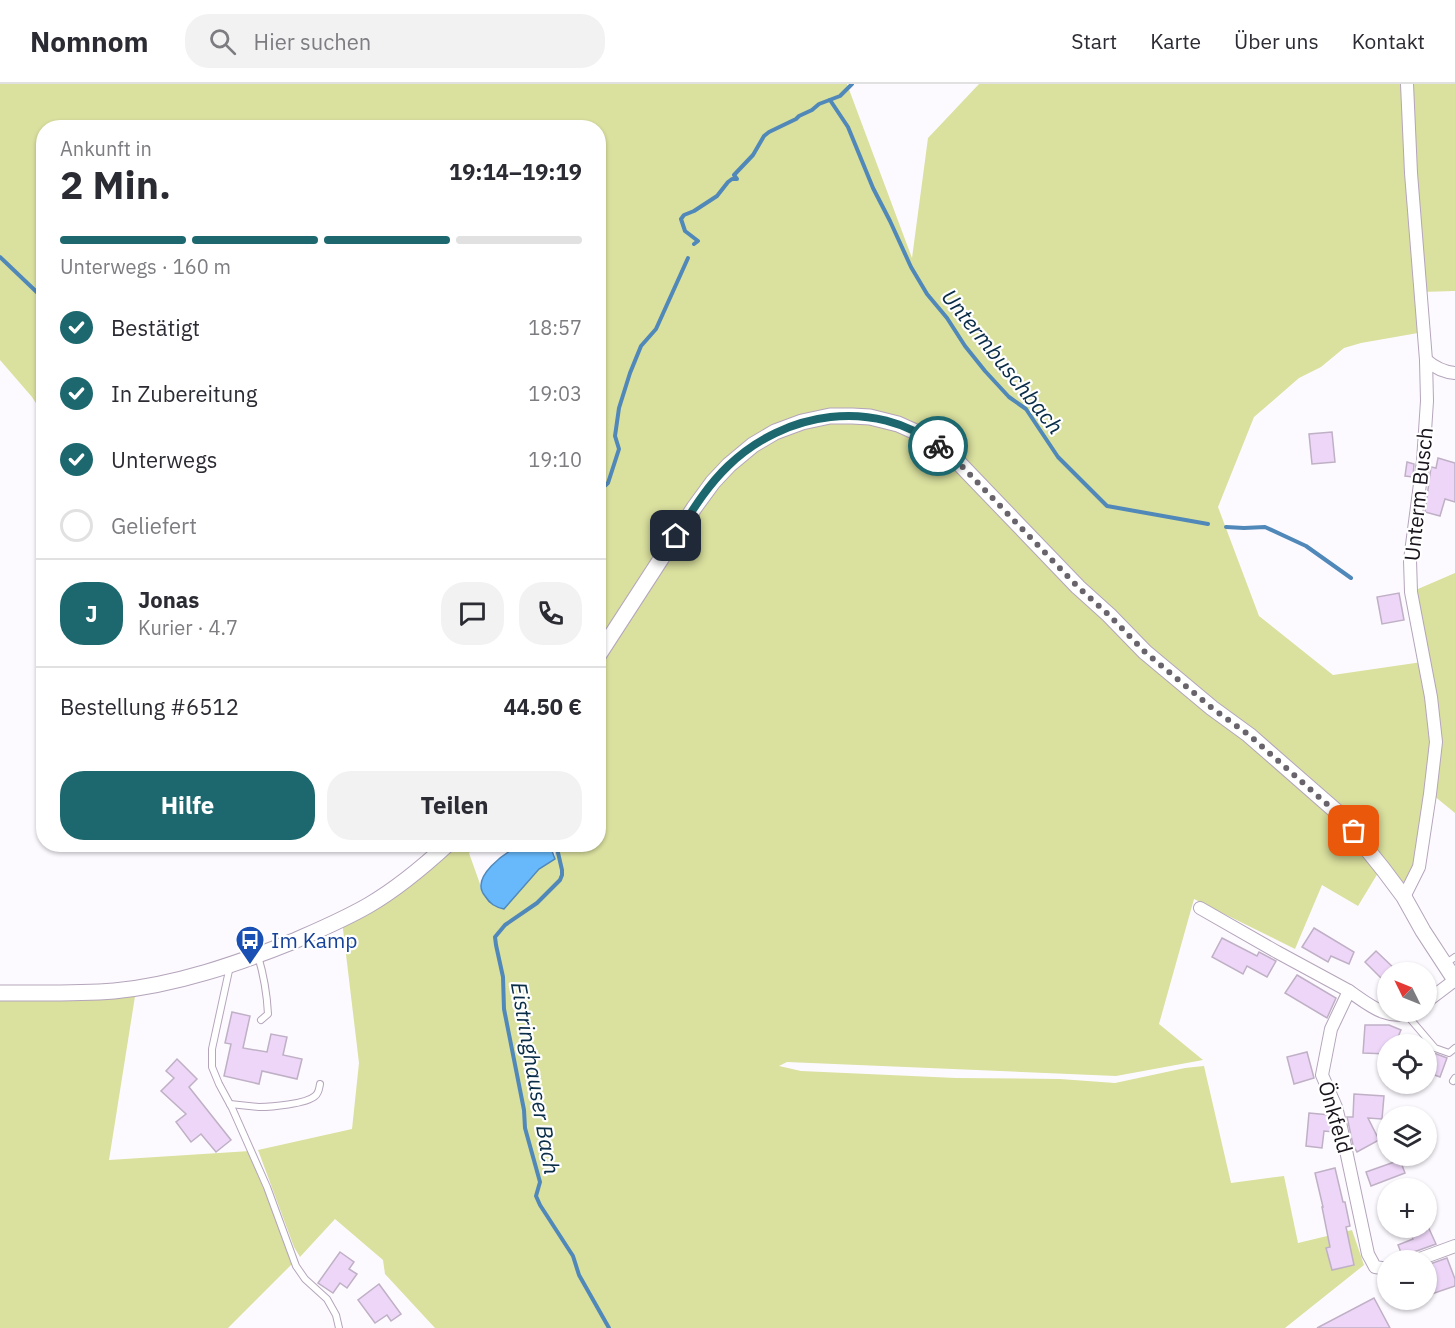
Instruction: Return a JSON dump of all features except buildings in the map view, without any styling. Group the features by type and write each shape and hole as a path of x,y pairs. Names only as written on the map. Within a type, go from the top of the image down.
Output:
{"street":[{"name":"Unterm Busch","path":"1404,897 1419,867 1436,742 1431,697 1411,592 1410,560 1423,461 1427,401 1407,84"},
{"path":"1426,360 1434,367 1455,373"},
{"path":"606,645 713,482 753,445 775,432 802,422 830,416 870,417 898,424 927,437 956,460 1078,587 1145,652 1212,708 1249,735 1337,813 1367,848 1450,961 1455,980 1437,994"},
{"path":"0,993 116,991 165,982 230,965 258,956 319,930 369,905 410,877 439,852"},
{"path":"1200,908 1377,1009"},
{"name":"Önkfeld","path":"1349,991 1331,1029 1323,1078 1336,1107 1368,1254 1377,1267"},
{"path":"1437,1253 1455,1246"}],"lane":[{"path":"258,956 266,983 268,1014 261,1020"},
{"path":"230,965 212,1049 211,1059 215,1075 231,1104 267,1187 296,1266 305,1279 327,1299 336,1315 339,1328"},
{"path":"1417,1022 1435,1048 1449,1053 1455,1048"},
{"path":"231,1104 259,1107 307,1100 314,1098 319,1092 320,1084"}],"green space":[{"path":"0,84 847,84 912,258 928,138 979,84 1403,84 1418,333 1344,348 1321,367 1299,378 1254,417 1218,507 1259,616 1333,675 1422,662 1432,744 1416,864 1405,892 1355,828 1297,773 1140,641 989,491 972,473 952,443 946,452 987,491 1078,587 1109,615 1107,618 1167,677 1247,738 1335,815 1381,868 1358,906 1322,885 1295,949 1194,899 1159,1024 1203,1060 1116,1076 787,1062 779,1066 801,1071 956,1078 1060,1079 1115,1083 1204,1066 1231,1183 1284,1176 1298,1243 1352,1230 1364,1265 1285,1328 435,1328 385,1274 383,1260 335,1219 300,1257 294,1247 258,1150 352,1129 359,1063 342,921 398,886 429,862 427,852 470,852 481,891 494,906 504,909 539,869 555,859 555,852 606,852 606,120 36,120 36,403 0,360","holes":["799,417 802,422 775,432 753,445 713,482 711,475 752,441 774,427"]},
{"path":"1407,84 1455,84 1455,291 1420,292"},
{"path":"1455,573 1455,813 1433,795 1439,735 1411,592"},
{"path":"136,990 109,1160 250,1151 287,1250 294,1262 228,1328 0,1328 0,997"}],"water":[{"path":"552,852 555,859 539,869 504,909 491,903 481,889 485,873 507,853"}],"waterway":[{"path":"694,244 698,241 685,231 681,219 684,215 717,196 728,182 737,179 734,175 753,155 764,136 769,132 796,119 819,104 840,96 852,84"},
{"name":"Untermbuschbach","path":"830,100 848,127 873,188 911,267 927,294 985,371 1009,397 1026,409 1058,457 1107,506 1208,524"},
{"name":"Eistringhauser Bach","path":"0,257 36,291"},
{"path":"606,485 619,449 615,436 619,408 630,373 641,346 656,329 688,258"},
{"name":"Untermbuschbach","path":"1226,527 1265,527 1306,546 1351,578"},
{"name":"Eistringhauser Bach","path":"558,852 562,870 560,880 537,903 505,925 495,937 503,977 504,1009 524,1110 525,1128 540,1182 536,1196 573,1256 579,1275 609,1328"}],"way so far":[{"path":"938,446 956,460 1078,587 1145,652 1212,708 1249,735 1337,813 1354,831"}],"place":[{"name":"Im Kamp","path":"250,966"}],"route":[{"path":"676,536 703,495 729,465 753,445 775,432 802,422 830,416 870,417 898,424 927,437 938,446"}]}
